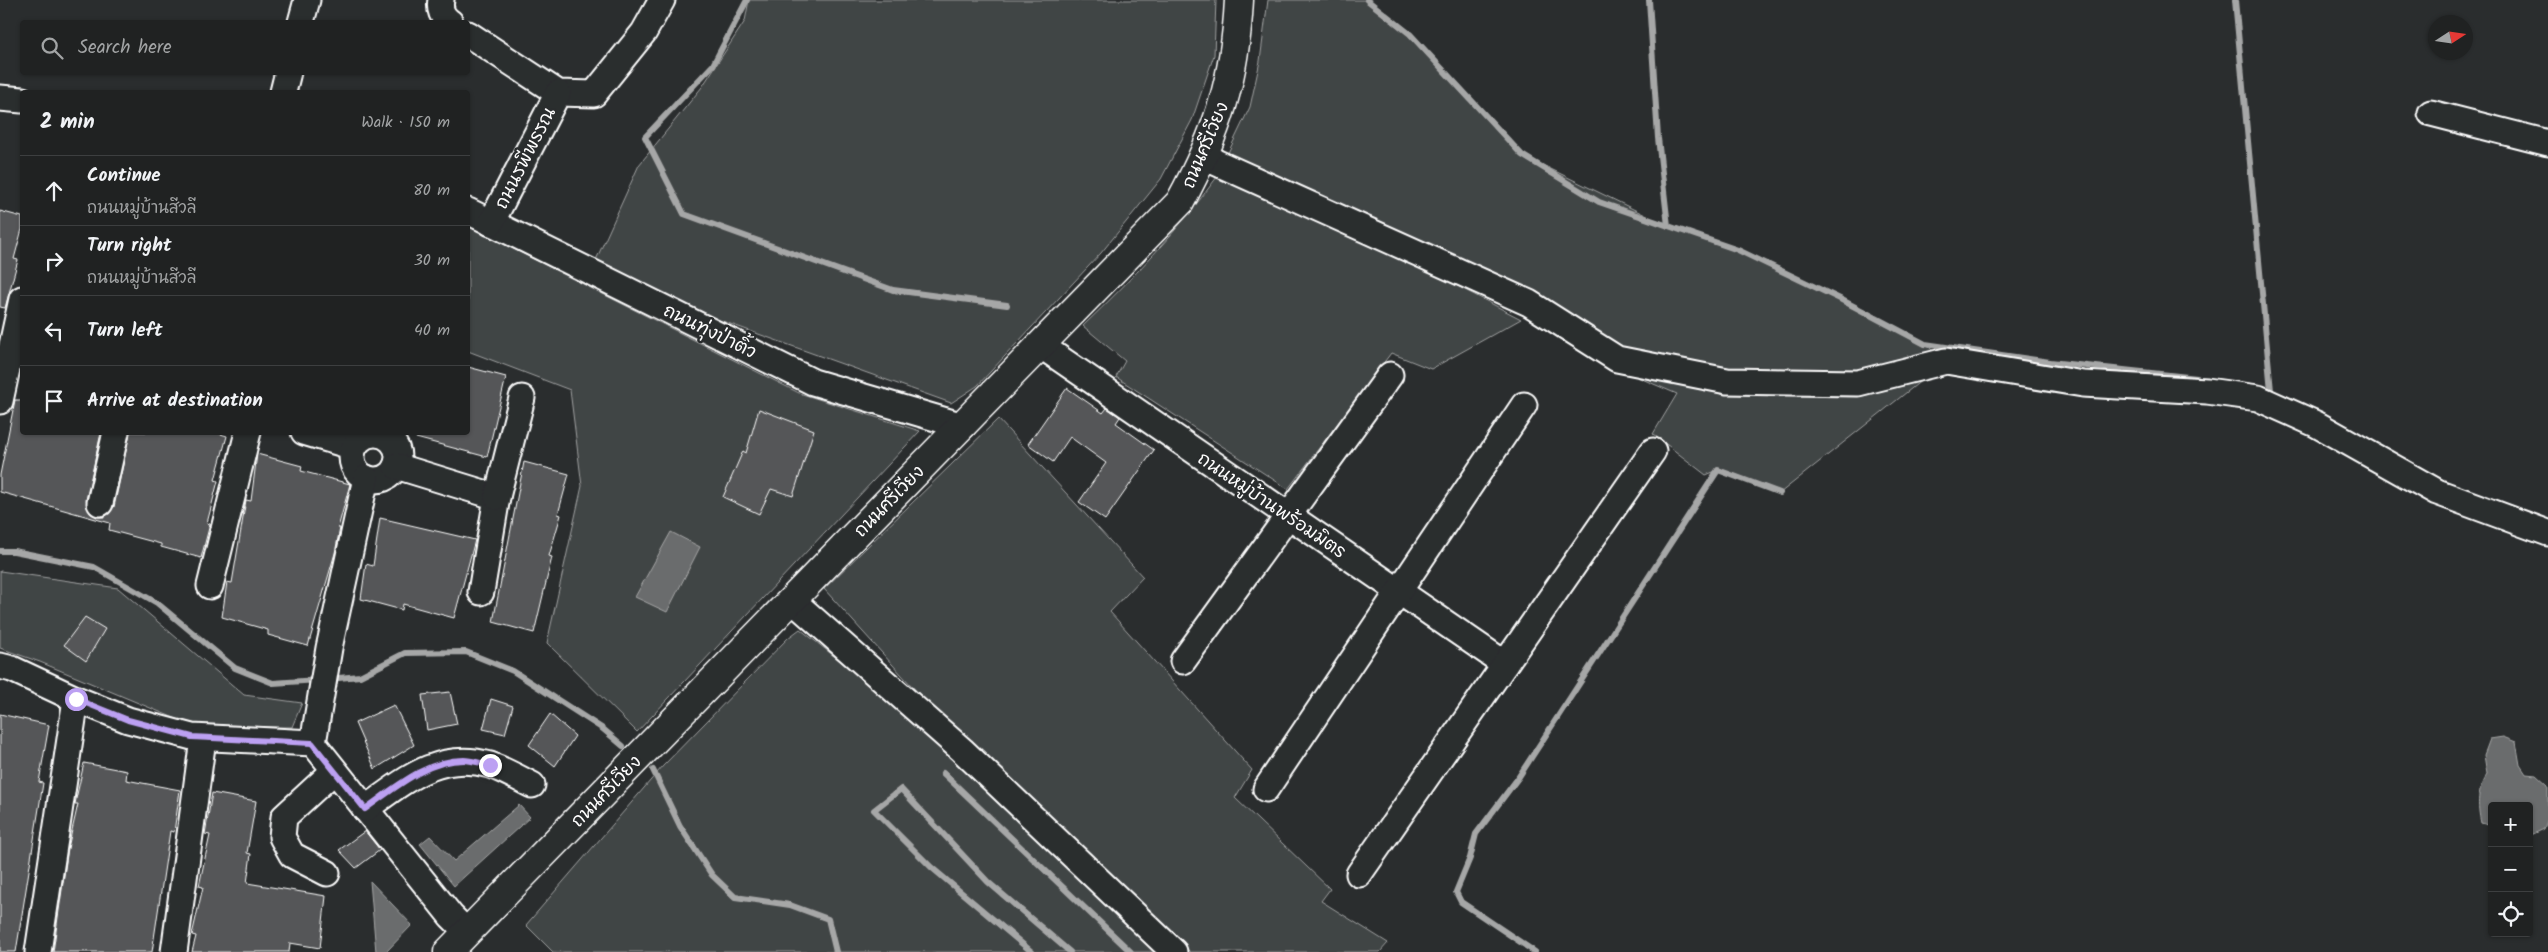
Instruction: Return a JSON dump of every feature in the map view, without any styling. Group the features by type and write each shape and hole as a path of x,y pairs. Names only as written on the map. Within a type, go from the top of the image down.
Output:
{"main road":[{"name":"ถนนศรีเวียง","path":"448,952 452,916 792,600 1180,202 1204,157 1227,94 1237,30 1239,0"}],"street":[{"path":"302,20 307,0"},
{"path":"441,0 439,7 446,20"},
{"name":"ถนนรพีพรรณ","path":"470,35 558,92 594,94 644,32 662,0"},
{"path":"284,90 287,75"},
{"name":"ถนนรพีพรรณ","path":"491,223 558,92"},
{"path":"0,98 20,100"},
{"path":"2431,112 2548,143"},
{"path":"1204,157 1528,303 1617,359 1727,381 1858,383 1946,362 2083,384 2206,391 2258,398 2316,424 2436,492 2548,533"},
{"name":"ถนนทุ่งป่าติ้ว","path":"470,212 813,382 963,426"},
{"path":"0,401 12,335 20,306"},
{"name":"ถนนหมู่บ้านพร้อมมิตร","path":"1040,345 1505,664"},
{"path":"1183,661 1390,375"},
{"path":"480,592 498,497 522,398"},
{"path":"1266,789 1524,405"},
{"path":"100,503 115,435"},
{"path":"210,586 247,435"},
{"path":"314,435 354,447"},
{"path":"375,435 364,437 354,447 353,464 357,471 366,478 378,480 385,478 396,466 397,451 393,444 381,435"},
{"path":"1359,874 1653,452"},
{"path":"396,466 498,497"},
{"path":"366,478 329,648 312,743 452,916"},
{"path":"792,600 962,750 1174,952"},
{"path":"0,666 27,675 76,699 128,720 203,739 312,743"},
{"path":"38,952 76,699"},
{"path":"174,952 203,739"},
{"path":"365,809 420,772 440,763 465,760 490,765 532,785"},
{"path":"326,873 292,854 282,837 284,817 334,771"}],"shaded area":[{"path":"749,0 1216,0 1214,55 1192,120 1161,179 1101,253 977,386 951,403 683,307 596,260 639,165 702,87 745,21"},
{"path":"1268,0 1367,0 1410,34 1522,155 1668,226 1738,250 1925,344 1946,361 1780,493 1718,470 1706,475 1653,434 1677,394 1621,370 1564,342 1565,311 1226,157 1250,107 1260,61"},
{"path":"1217,177 1440,277 1521,319 1431,369 1391,353 1288,489 1116,377 1125,361 1083,326 1153,254 1186,217"},
{"path":"470,227 799,393 920,431 637,732 547,643 582,486 570,390 470,352"},
{"path":"998,419 1143,577 1110,612 1252,770 1235,798 1330,889 1321,901 1388,943 1380,952 1190,952 921,696 824,589"},
{"path":"671,532 700,547 667,612 635,597"},
{"path":"0,571 118,588 244,695 302,703 292,727 196,727 40,662 0,648"},
{"path":"800,629 983,775 1163,952 553,952 526,925 663,766 788,638"},
{"path":"2503,737 2516,742 2520,765 2526,774 2536,775 2548,786 2548,818 2544,829 2533,834 2533,802 2488,802 2488,825 2481,823 2479,797 2481,785 2487,774 2484,755 2490,739"},
{"path":"519,805 530,817 454,886 420,844 430,836 454,861"},
{"path":"370,881 412,925 386,952 376,952"}],"building":[{"path":"0,211 20,216 20,236 14,259 18,260 5,308 0,307"},
{"path":"470,368 506,377 487,457 416,438 416,435 470,435"},
{"path":"1067,388 1103,413 1107,408 1120,417 1116,423 1154,450 1105,520 1079,502 1106,463 1070,437 1053,462 1028,444"},
{"path":"15,400 20,400 20,435 101,435 86,500 90,513 97,517 105,517 114,507 129,435 227,436 215,480 218,481 207,523 210,524 201,558 161,547 161,544 109,530 110,523 0,492 0,475"},
{"path":"759,409 814,430 793,496 771,489 759,514 723,497 743,451 746,453"},
{"path":"257,454 302,466 301,471 350,484 338,528 340,528 335,553 308,646 268,635 268,630 222,617 227,582 232,583 246,500 251,501"},
{"path":"524,462 569,474 558,514 561,515 549,556 552,557 534,633 493,622"},
{"path":"380,518 475,540 454,618 403,604 402,610 361,599 366,564 373,566"},
{"path":"85,617 105,629 86,661 64,645"},
{"path":"450,692 457,724 427,730 422,695"},
{"path":"491,699 513,706 505,734 483,729"},
{"path":"394,705 414,745 375,769 355,723"},
{"path":"0,714 49,725 39,782 43,783 16,952 0,952"},
{"path":"550,714 575,736 555,766 529,745"},
{"path":"84,763 127,771 126,780 180,790 174,832 170,831 152,952 53,952 68,848 78,804 75,804"},
{"path":"212,793 256,801 247,853 251,854 247,883 326,896 320,948 290,943 289,952 192,952 196,936 192,935 203,887 199,886 210,835 205,834"},
{"path":"365,831 380,850 356,868 339,850"}],"waterway":[{"path":"747,0 713,65 645,137 684,214 893,290 1007,305"},
{"path":"1367,0 1410,34 1522,155 1599,202 1738,250 1840,299 1925,344 2050,362 2197,378"},
{"path":"1649,0 1658,138 1668,226"},
{"path":"2235,0 2271,391"},
{"path":"1535,952 1461,902 1456,892 1470,858 1476,834 1518,778 1718,470 1780,493"},
{"path":"0,551 14,551 94,567 157,603 235,668 273,683 318,680"},
{"path":"328,679 360,676 405,653 466,652 513,671 603,729 623,746"},
{"path":"653,770 680,826 712,875 735,897 790,905 828,919 836,952"},
{"path":"943,773 1131,952"},
{"path":"1032,952 931,867 874,810 901,789 988,882 1070,952"}],"route":[{"path":"76,699 128,720 192,737 209,740 312,743 365,809 420,772 440,763 465,760 490,765"}]}
